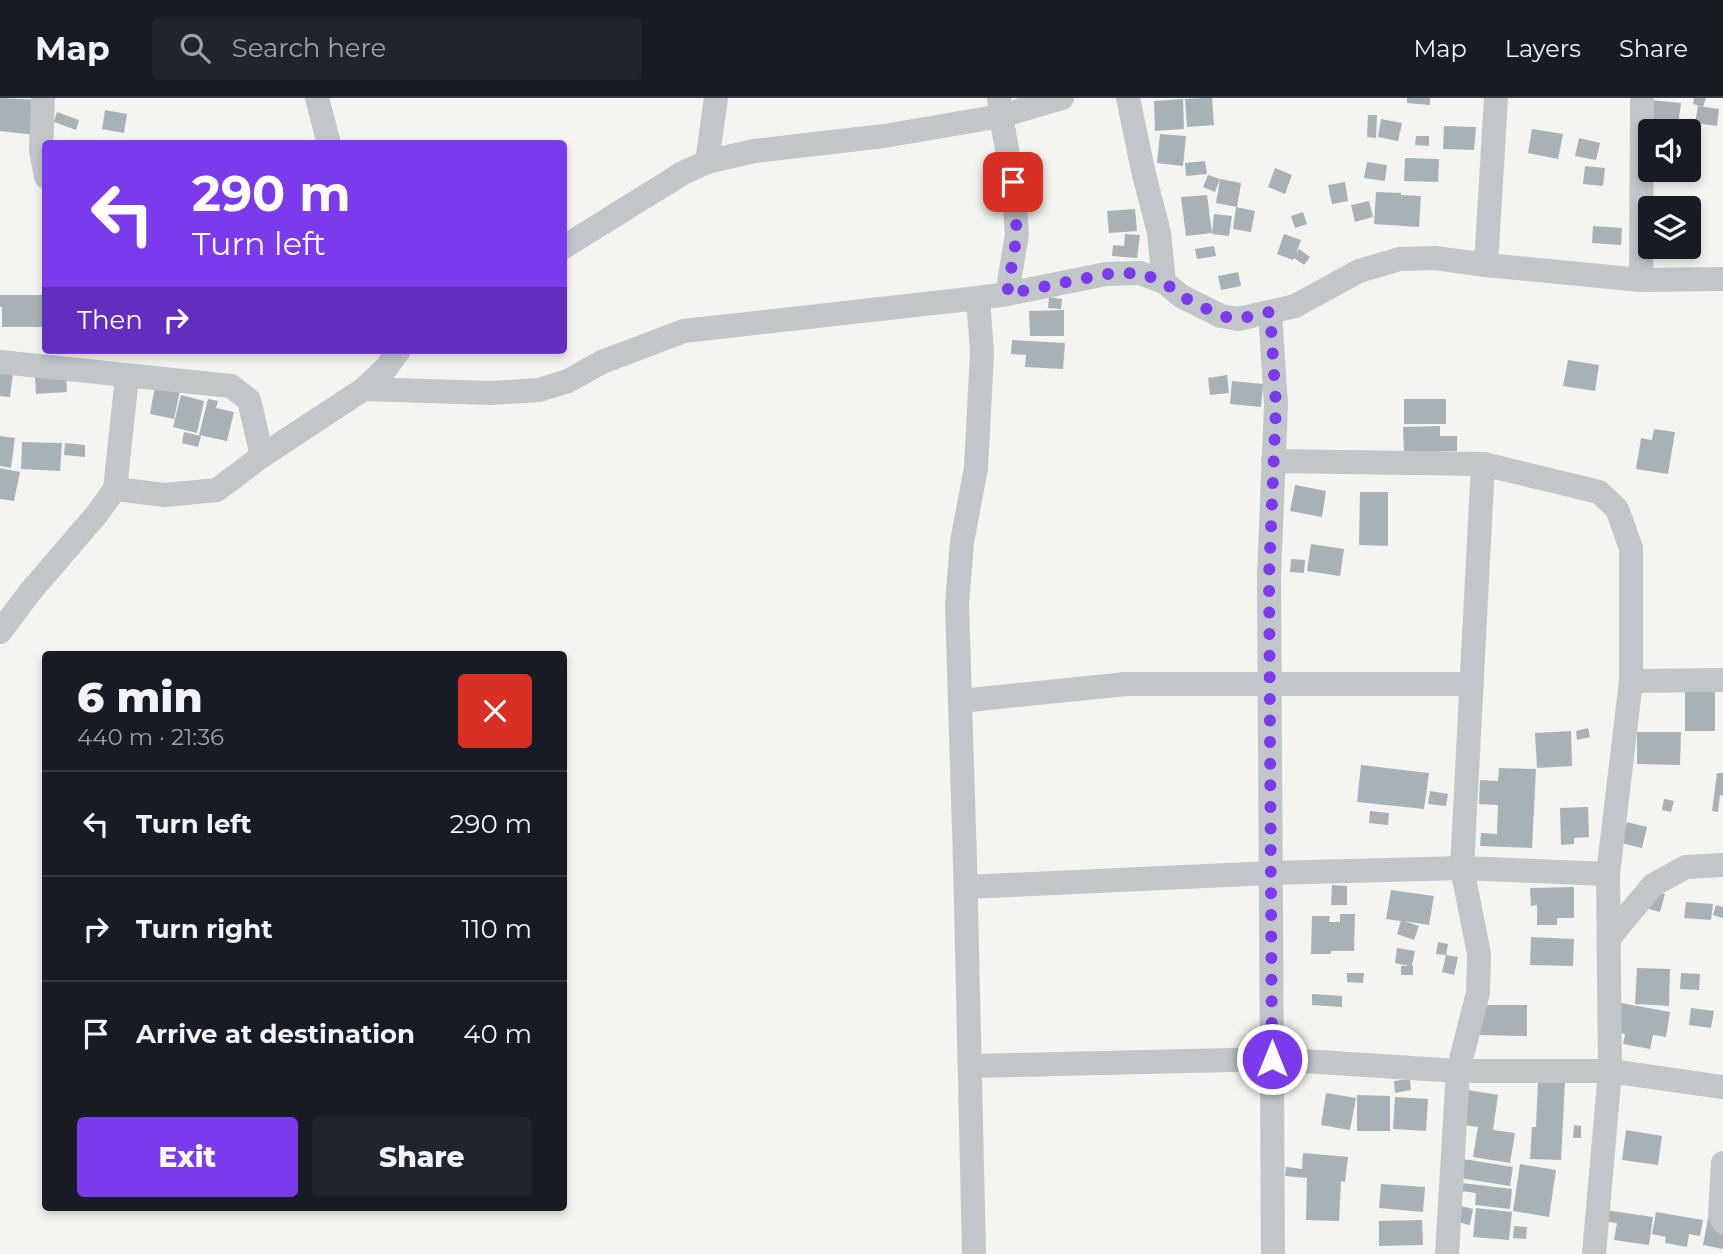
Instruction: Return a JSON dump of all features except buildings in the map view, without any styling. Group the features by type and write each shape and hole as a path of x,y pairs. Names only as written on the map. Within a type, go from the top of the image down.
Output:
{"street":[{"path":"42,156 43,98"},
{"path":"317,98 328,140"},
{"path":"707,162 716,98"},
{"path":"567,245 683,173 707,162 754,151 884,136 1000,107 1062,98"},
{"path":"1128,98 1159,233 1164,282"},
{"path":"1486,265 1496,98"},
{"path":"1641,280 1642,98"},
{"path":"1000,107 1013,182 1017,234 1007,294"},
{"path":"364,389 490,393 539,390 568,381 602,362 684,331 978,298 1107,274 1140,273 1164,282 1181,296 1221,316 1238,319 1295,306 1359,271 1400,259 1434,258 1641,280 1723,279"},
{"path":"974,1254 957,604 962,541 976,468 982,352 978,298"},
{"path":"1270,312 1276,405 1269,576 1273,1254"},
{"path":"115,489 165,495 217,490 262,456 364,389 387,368 396,354"},
{"path":"0,362 230,386 249,400 262,456"},
{"path":"0,632 115,489 127,377"},
{"path":"1273,461 1483,464 1599,492 1617,509 1630,548 1631,681 1608,874 1610,1071 1594,1254"},
{"path":"1447,1254 1458,1071 1478,993 1479,954 1462,868 1483,464"},
{"path":"1631,681 1723,680"},
{"path":"960,701 1126,684 1472,684"},
{"path":"1609,939 1653,885 1686,867 1723,865"},
{"path":"966,887 1271,873 1462,868 1608,874"},
{"path":"970,1066 1272,1059 1458,1071 1610,1071 1723,1087"},
{"path":"1723,1163 1720,1215 1723,1222"}],"route":[{"path":"1013,182 1017,234 1007,294 1107,274 1140,273 1164,282 1181,296 1221,316 1238,319 1270,312 1276,405 1269,576 1272,1059"}]}
